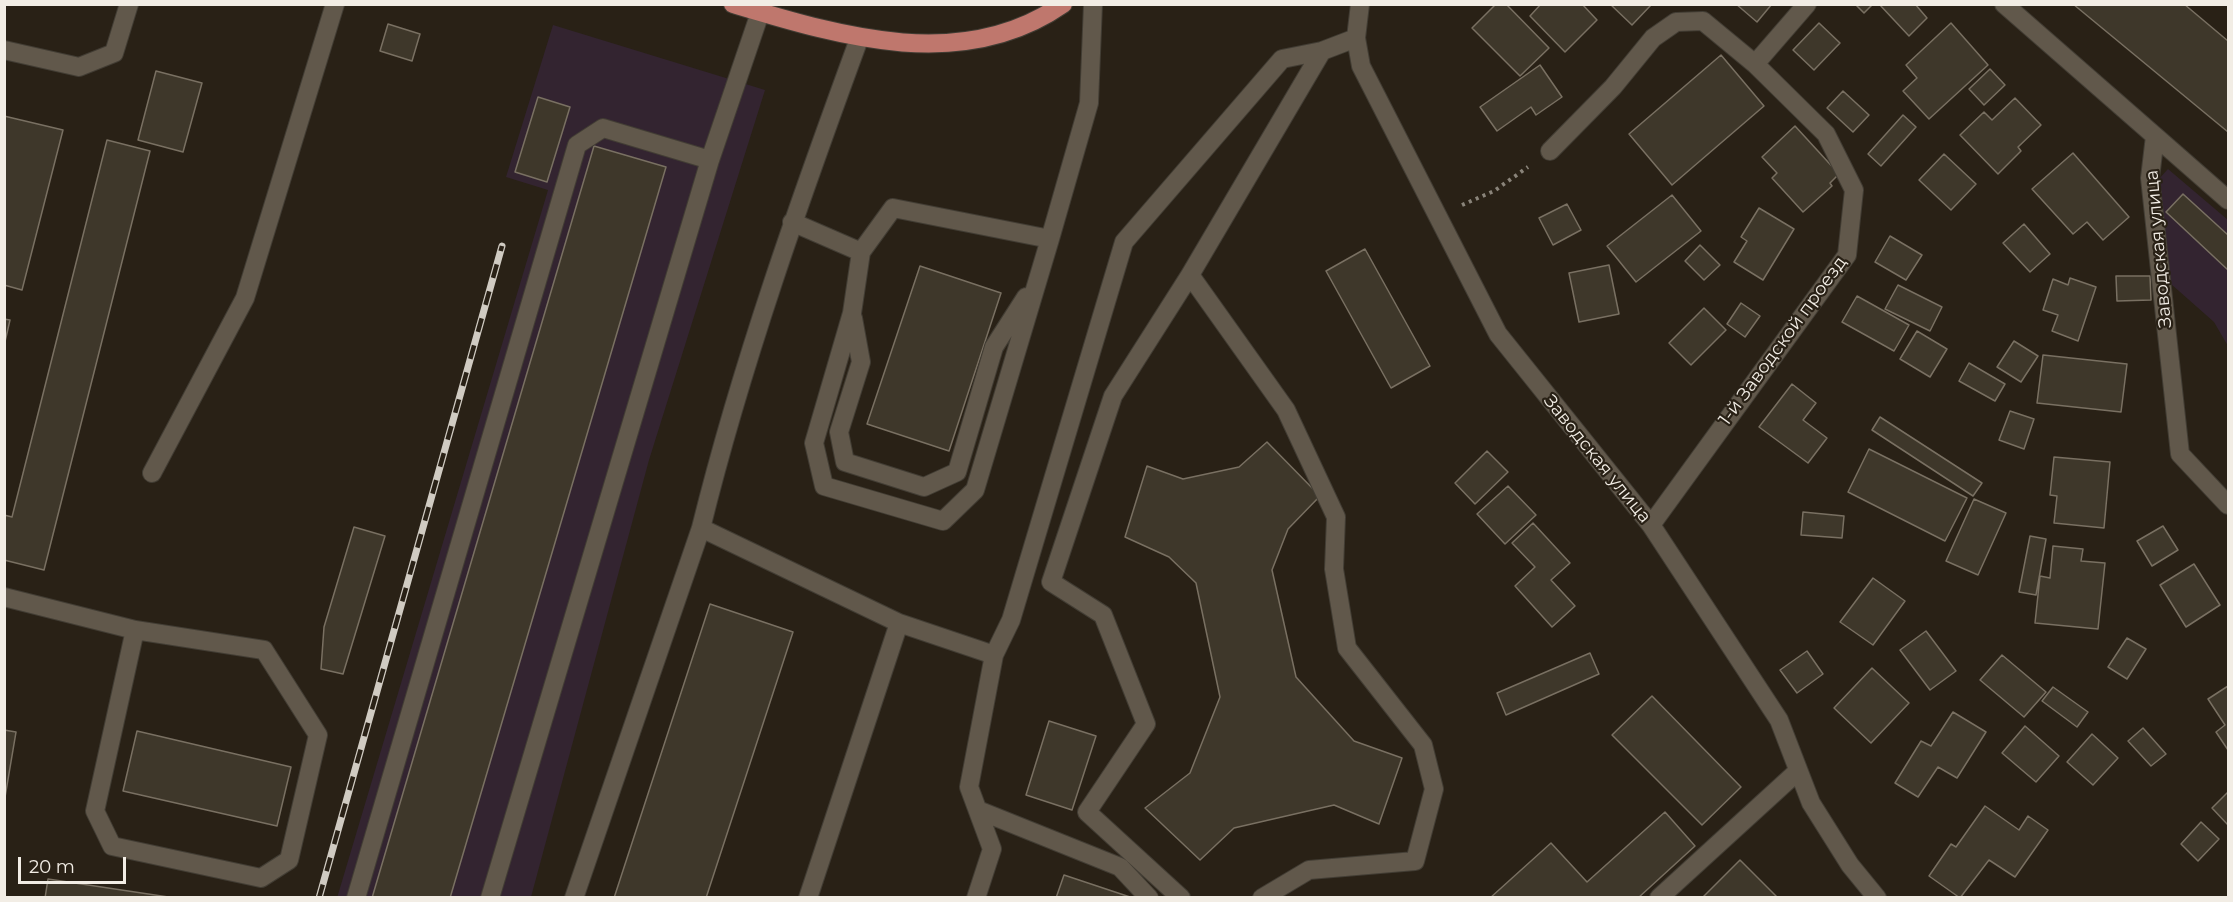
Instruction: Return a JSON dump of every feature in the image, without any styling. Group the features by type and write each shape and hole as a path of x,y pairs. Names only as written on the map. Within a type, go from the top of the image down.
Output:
{"main road":[{"path":"733,4 761,8 859,39 952,44 1009,32 1046,16 1064,4"}],"street":[{"path":"4,50 80,67 114,52 129,4"},
{"path":"152,473 245,298 335,4"},
{"path":"1050,240 893,208 861,252 852,313 814,443 824,486 943,521 975,490 1050,240 1089,103 1093,4"},
{"name":"Заводская улица","path":"1360,4 1356,38 1361,66 1498,334 1650,525 1779,720 1811,803 1850,865 1877,897"},
{"path":"1755,64 1807,4"},
{"path":"2004,4 2229,200"},
{"path":"490,897 710,160 761,8"},
{"name":"1-й Заводской проезд","path":"1550,151 1613,87 1653,38 1676,22 1703,21 1755,64 1826,134 1854,190 1846,255 1650,525"},
{"path":"976,897 992,849 969,787 994,655 1011,620 1124,242 1282,59 1322,51 1356,38"},
{"path":"574,897 701,528 712,482 792,222 859,39"},
{"path":"1182,897 1133,856 1087,812 1146,724 1103,615 1052,582 1113,396 1190,275 1322,51"},
{"path":"356,897 577,145 603,128 710,160"},
{"name":"Заводская улица","path":"2155,136 2150,178 2180,453 2229,505"},
{"path":"792,222 861,252"},
{"path":"1190,275 1291,421 1336,517 1335,569 1347,648 1424,745 1434,789 1414,861 1309,870 1262,897"},
{"path":"852,313 861,362 839,432 845,462 924,487 957,472 994,347 1038,279"},
{"path":"701,528 899,623 994,655"},
{"path":"4,597 135,630 264,650 318,735 289,860 261,878 112,846 95,811 135,630"},
{"path":"808,897 899,623"},
{"path":"1659,897 1798,771"},
{"path":"978,810 1120,867 1149,897"}],"path":[{"path":"1437,217 1494,191 1550,151"}],"shaded area":[{"path":"553,25 765,90 649,460 531,897 337,898 548,190 506,177"},
{"path":"2168,169 2228,220 2228,346 2214,322 2171,284 2158,180"}],"building":[{"path":"1496,4 1506,4 1549,48 1520,76 1472,28"},
{"path":"1541,4 1582,4 1597,20 1565,52 1530,16"},
{"path":"1610,4 1652,4 1632,25"},
{"path":"1736,4 1772,4 1757,22"},
{"path":"1855,4 1873,4 1864,13"},
{"path":"1879,4 1915,4 1927,18 1909,36"},
{"path":"2073,4 2184,4 2228,41 2228,132"},
{"path":"1819,23 1840,43 1814,70 1793,50"},
{"path":"1951,23 1988,65 1929,119 1903,91 1917,78 1906,65"},
{"path":"388,24 420,34 412,61 380,51"},
{"path":"1721,55 1764,106 1672,185 1629,134"},
{"path":"1540,65 1562,97 1536,115 1531,107 1497,131 1480,107"},
{"path":"1990,69 2005,85 1984,105 1969,89"},
{"path":"156,71 202,83 183,152 138,140"},
{"path":"1843,91 1869,115 1853,132 1827,108"},
{"path":"538,97 570,107 547,182 515,172"},
{"path":"2015,98 2041,125 2018,147 2021,151 1998,174 1960,135 1984,112 1992,120"},
{"path":"1903,115 1916,127 1881,166 1868,154"},
{"path":"4,116 63,130 22,290 4,285"},
{"path":"1795,126 1839,174 1830,183 1832,186 1803,212 1772,178 1777,173 1762,157"},
{"path":"107,140 150,151 44,570 4,560 4,515 12,517"},
{"path":"594,146 666,167 450,898 372,898"},
{"path":"2073,153 2129,217 2103,240 2087,222 2073,234 2032,189"},
{"path":"1944,154 1976,184 1951,210 1919,180"},
{"path":"2183,194 2228,235 2228,270 2166,212"},
{"path":"1672,195 1701,231 1636,282 1607,246"},
{"path":"1567,204 1581,230 1553,245 1539,218"},
{"path":"1759,208 1794,229 1763,280 1734,262 1747,241 1741,237"},
{"path":"2024,224 2050,254 2030,272 2003,243"},
{"path":"1890,236 1922,255 1906,280 1875,262"},
{"path":"1700,245 1720,265 1704,280 1685,261"},
{"path":"1365,249 1430,366 1391,388 1326,271"},
{"path":"1609,265 1619,314 1579,322 1569,273"},
{"path":"920,266 1001,293 949,451 867,424"},
{"path":"2116,276 2150,276 2151,300 2117,301"},
{"path":"2070,278 2096,287 2078,341 2052,331 2058,315 2043,310 2053,279 2068,285"},
{"path":"1898,285 1942,307 1930,331 1885,309"},
{"path":"1857,296 1909,325 1894,351 1842,322"},
{"path":"1741,303 1760,316 1745,337 1727,324"},
{"path":"1704,308 1726,330 1691,365 1669,343"},
{"path":"4,319 10,320 4,346"},
{"path":"1917,331 1947,349 1930,377 1900,359"},
{"path":"2014,341 2038,356 2021,382 1997,367"},
{"path":"2043,355 2127,364 2121,412 2037,403"},
{"path":"1969,363 2005,384 1995,401 1959,381"},
{"path":"1792,384 1816,403 1803,420 1827,438 1808,463 1759,427"},
{"path":"2010,411 2034,419 2024,449 1999,440"},
{"path":"1880,417 1982,483 1973,496 1872,430"},
{"path":"1267,442 1320,496 1288,529 1272,570 1296,677 1354,741 1402,758 1379,824 1334,805 1234,828 1200,860 1145,808 1190,773 1220,697 1196,583 1169,557 1125,537 1147,466 1183,479 1239,467"},
{"path":"1869,449 1967,498 1945,541 1848,492"},
{"path":"1487,451 1508,472 1475,504 1455,483"},
{"path":"2054,457 2110,462 2104,528 2054,523 2057,496 2050,495"},
{"path":"1508,486 1536,515 1505,544 1477,514"},
{"path":"1974,499 2006,513 1978,575 1946,561"},
{"path":"1803,512 1844,516 1842,538 1801,535"},
{"path":"1533,523 1570,563 1551,580 1575,606 1552,627 1515,586 1535,567 1512,543"},
{"path":"2163,526 2178,550 2152,566 2137,541"},
{"path":"354,527 385,536 343,674 321,669 324,627"},
{"path":"2030,536 2046,539 2036,595 2019,592"},
{"path":"2053,546 2083,549 2081,561 2105,563 2098,629 2035,623 2040,576 2050,578"},
{"path":"2194,564 2220,605 2186,627 2160,585"},
{"path":"1873,578 1905,601 1873,645 1840,622"},
{"path":"710,604 793,632 706,898 614,898"},
{"path":"1926,631 1956,671 1930,690 1900,650"},
{"path":"2127,638 2146,649 2127,679 2108,667"},
{"path":"1807,651 1823,674 1797,693 1780,670"},
{"path":"1590,653 1599,674 1506,715 1497,693"},
{"path":"2002,655 2046,692 2024,717 1980,680"},
{"path":"1872,668 1909,703 1871,743 1834,708"},
{"path":"2228,686 2228,750 2216,732 2225,725 2208,699"},
{"path":"2053,687 2088,712 2077,727 2042,701"},
{"path":"1652,696 1741,787 1702,825 1612,735"},
{"path":"1953,712 1986,732 1957,778 1938,767 1918,797 1895,783 1921,741 1931,746"},
{"path":"1049,721 1096,736 1072,810 1026,795"},
{"path":"2025,726 2059,756 2036,782 2002,753"},
{"path":"2143,728 2166,754 2151,766 2128,741"},
{"path":"4,730 16,732 4,803"},
{"path":"137,731 291,767 277,826 123,791"},
{"path":"2092,734 2118,758 2093,785 2067,762"},
{"path":"2228,792 2228,825 2212,808"},
{"path":"1985,806 2019,830 2028,816 2048,830 2015,877 1989,860 1960,898 1929,876 1951,844 1956,847"},
{"path":"1665,812 1695,846 1638,898 1490,898 1551,843 1587,882"},
{"path":"2201,822 2219,839 2198,861 2181,844"},
{"path":"1740,860 1778,898 1702,898"},
{"path":"1064,875 1133,898 1056,898"},
{"path":"48,879 175,898 45,898"}],"railway":[{"path":"319,898 502,246"}]}
